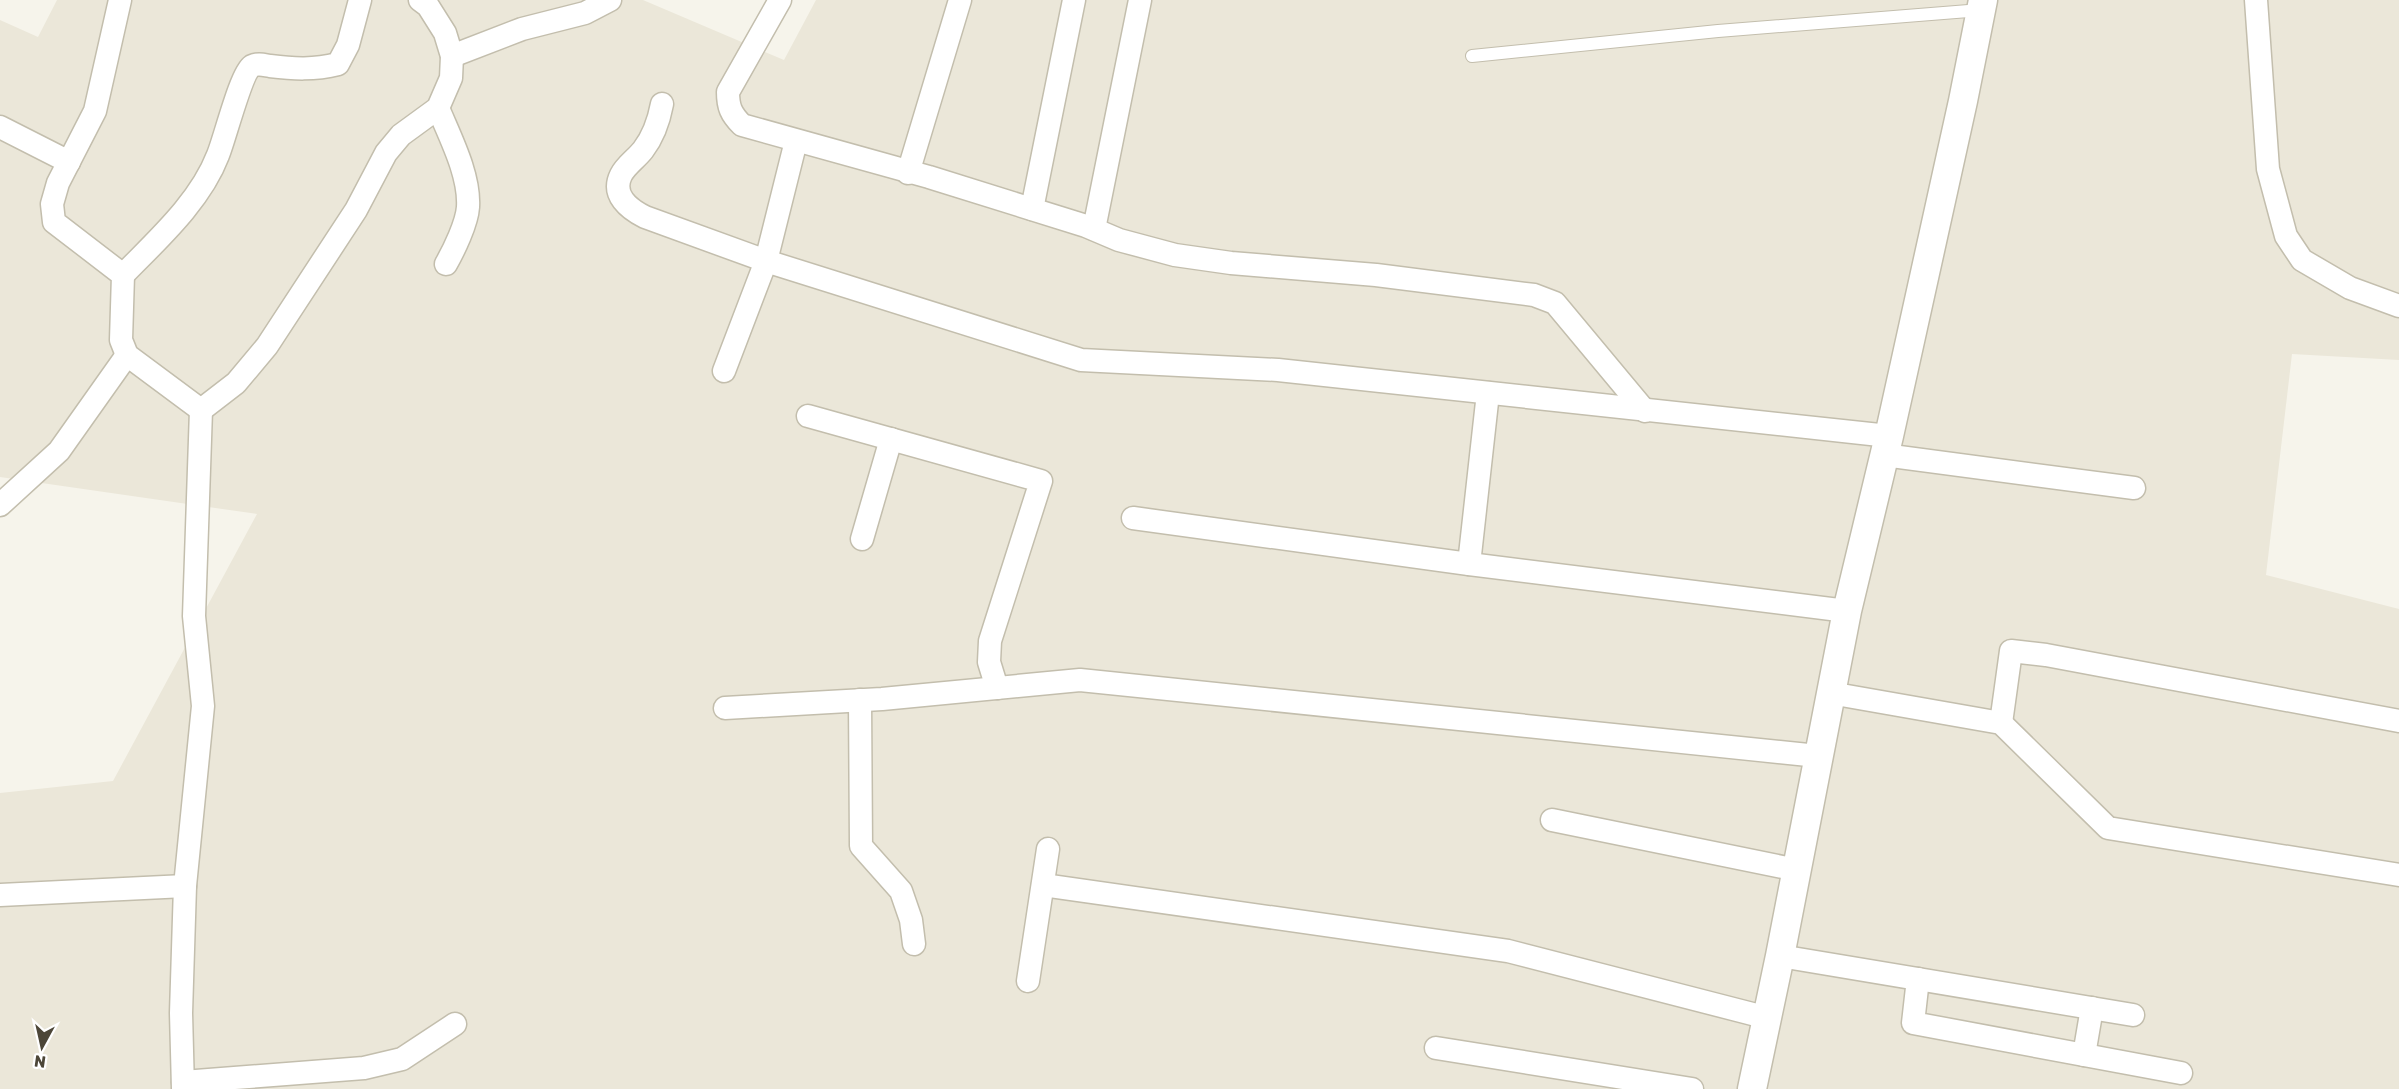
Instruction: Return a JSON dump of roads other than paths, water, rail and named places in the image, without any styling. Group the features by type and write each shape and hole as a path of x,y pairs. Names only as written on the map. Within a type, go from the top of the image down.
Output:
{"street":[{"path":"120,0 95,111 58,183 52,204 54,222 123,275"},
{"path":"201,410 127,355 121,340 123,275 170,226 211,174 229,128 241,82 249,68 258,64 309,70 338,64 348,45 360,0"},
{"path":"201,410 236,383 267,346 356,210 386,153 401,135 438,108 450,78 452,56 445,33 428,6 420,0"},
{"path":"452,56 522,29 585,13 610,0"},
{"path":"780,0 728,92 728,104 732,115 742,125 929,177 1094,229 1119,240 1175,255 1231,263 1376,275 1534,295 1555,303 1645,411"},
{"path":"908,173 960,0"},
{"path":"1032,209 1074,0"},
{"path":"1094,229 1140,0"},
{"path":"2256,0 2268,169 2286,236 2302,260 2350,288 2399,306"},
{"path":"1752,1089 1768,1018 1847,611 1886,445 1982,5"},
{"path":"662,104 660,117 650,138 642,151 621,174 618,186 621,198 629,209 645,217 766,261 1081,360 1278,370 1645,411 1886,445 2134,488"},
{"path":"438,108 463,170 468,208 455,249 446,264"},
{"path":"0,127 69,162"},
{"path":"724,371 766,261 796,141"},
{"path":"0,505 59,451 127,355"},
{"path":"1469,564 1488,393"},
{"path":"201,410 194,616 203,706 185,886 181,1013 183,1085 364,1068 402,1059 455,1024"},
{"path":"808,416 1041,481 990,640 989,662 998,688"},
{"path":"862,539 891,439"},
{"path":"1133,518 1469,564 1847,611"},
{"path":"2001,723 2012,651 2046,655 2399,721"},
{"path":"725,708 860,700 1080,680 1818,756"},
{"path":"1830,693 2001,723 2108,828 2399,875"},
{"path":"860,700 861,846 901,891 911,920 914,944"},
{"path":"1552,819 1797,870"},
{"path":"1028,981 1048,849"},
{"path":"1043,885 1509,951 1768,1018"},
{"path":"0,895 185,886"},
{"path":"1780,956 2133,1015"},
{"path":"1918,979 1913,1023 2181,1073"},
{"path":"2084,1055 2092,1008"},
{"path":"1436,1048 1692,1089"}],"lane":[{"path":"1472,56 1982,5"}]}
